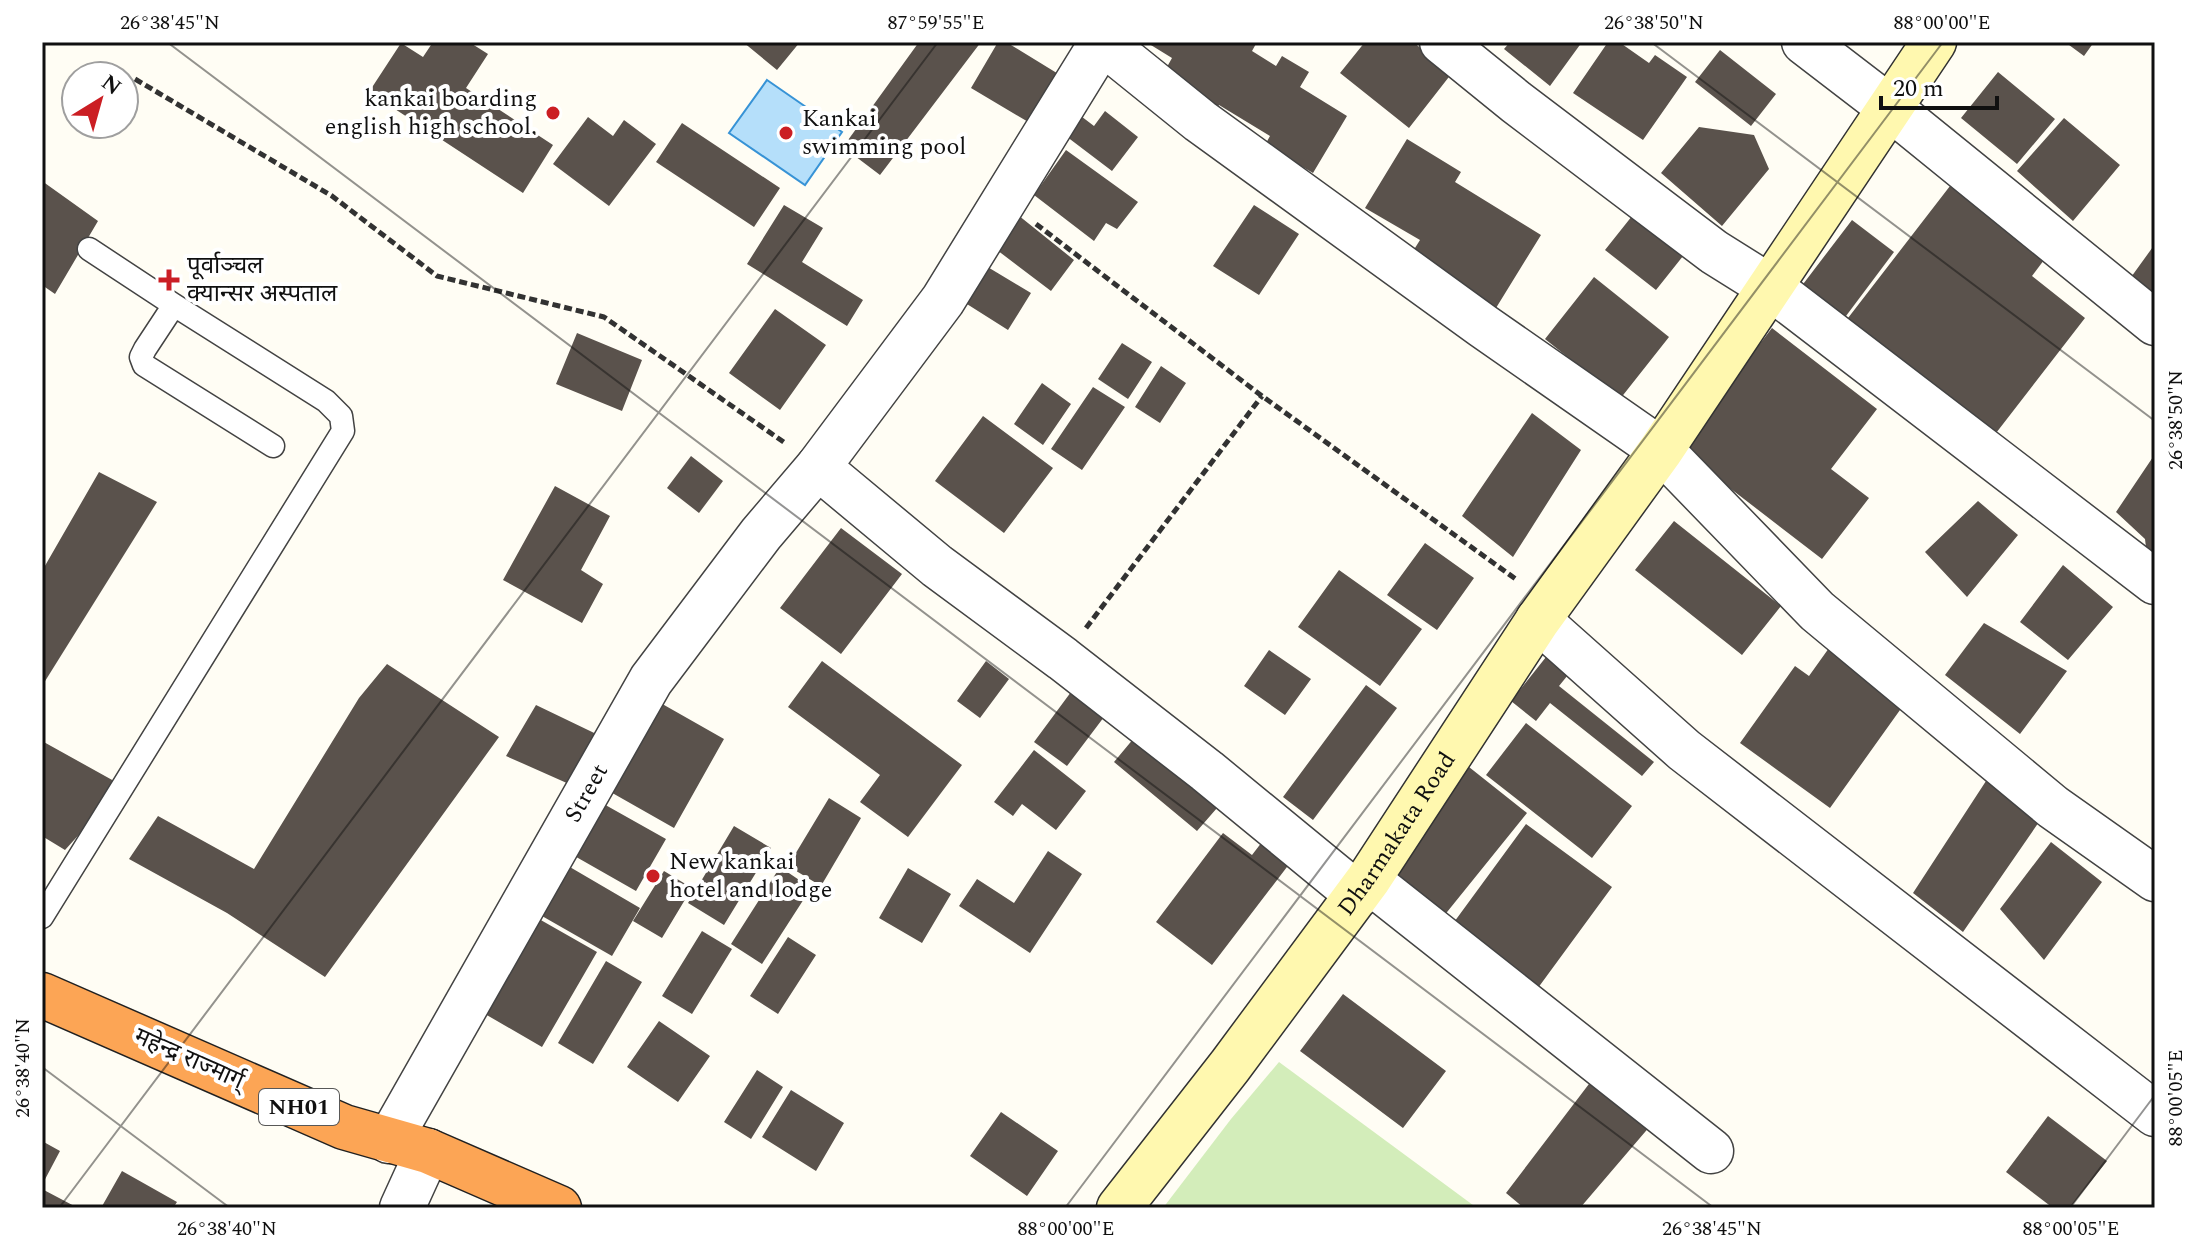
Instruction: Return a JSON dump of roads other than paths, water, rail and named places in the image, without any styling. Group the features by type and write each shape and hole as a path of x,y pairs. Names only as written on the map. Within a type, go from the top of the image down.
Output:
{"highway":[{"name":"महेन्द्र राज्मार्ग्","path":"42,995 344,1127 409,1146 559,1208"}],"street":[{"path":"1102,42 1200,121 1483,326 1661,450 1817,611 2053,807 2155,879"},
{"name":"Street","path":"402,1208 409,1146 651,680 761,534 818,467 943,300 1102,42"},
{"path":"1442,42 1714,252 1770,287 2155,582"},
{"path":"1804,42 2155,323"},
{"name":"Dharmakata Road","path":"1119,1208 1363,888 1544,612 1661,450 1934,42"},
{"path":"818,467 937,566 1711,1151"},
{"path":"1544,612 1684,750 2155,1114"}],"lane":[{"path":"42,917 343,431 341,416 326,401 89,249"},
{"path":"174,305 145,349 141,357 144,365 273,446"}],"water":[{"name":"Kankai swimming pool","path":"767,80 842,132 805,185 729,133"}],"place":[{"name":"kankai boarding english high school.","path":"553,113"},
{"name":"Kankai swimming pool","path":"786,133"},
{"name":"पूर्वाञ्चल क्यान्सर अस्पताल","path":"169,280"},
{"name":"New kankai hotel and lodge","path":"653,876"}]}
